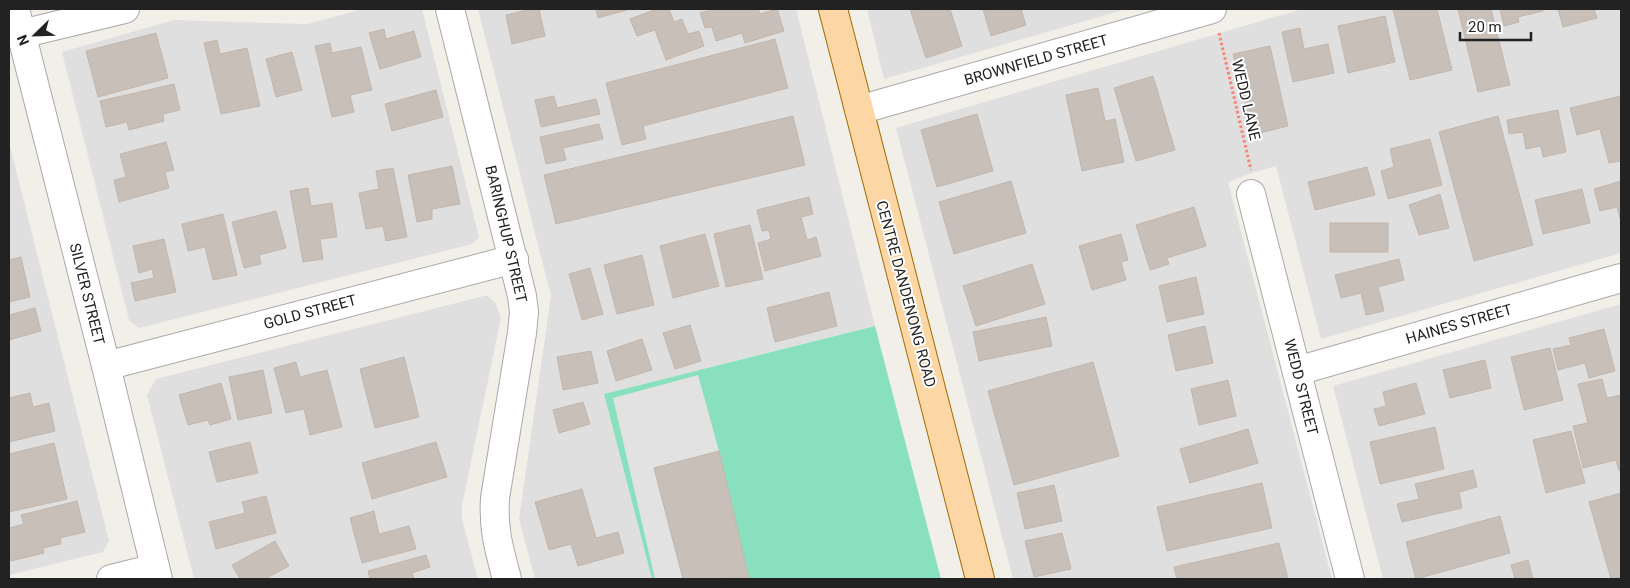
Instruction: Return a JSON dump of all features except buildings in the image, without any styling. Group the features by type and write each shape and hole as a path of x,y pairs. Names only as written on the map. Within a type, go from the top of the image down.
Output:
{"main road":[{"name":"CENTRE DANDENONG ROAD","path":"832,9 980,579"}],"street":[{"path":"18,22 125,9"},
{"name":"BARINGHUP STREET","path":"450,9 522,296 523,319 499,465 494,517 495,534 507,579"},
{"name":"BROWNFIELD STREET","path":"859,110 1216,21"},
{"name":"SILVER STREET","path":"18,22 106,366 156,574"},
{"name":"WEDD STREET","path":"1252,183 1297,372 1350,579"},
{"name":"GOLD STREET","path":"106,366 514,258"},
{"name":"HAINES STREET","path":"1297,372 1621,278"},
{"path":"111,579 156,574"}],"path":[{"name":"WEDD LANE","path":"1216,21 1252,183"}],"shaded area":[{"path":"363,9 422,9 479,237 472,244 139,328 129,320 62,52 174,20 307,24"},
{"path":"478,9 796,9 875,326 604,394 652,579 535,579 519,519 551,296"},
{"path":"867,9 1127,9 884,79"},
{"path":"1302,9 1621,9 1621,253 1321,339 1276,166 1228,182 1332,579 1013,579 896,128"},
{"path":"9,142 109,541 103,552 9,575"},
{"path":"488,296 496,304 501,318 462,505 462,519 478,579 194,579 147,395 156,379"},
{"path":"1621,304 1621,579 1383,579 1333,386"},
{"path":"698,375 719,451 654,468 683,579 655,579 613,398"}],"green space":[{"path":"875,326 941,579 652,579 604,394"}]}
